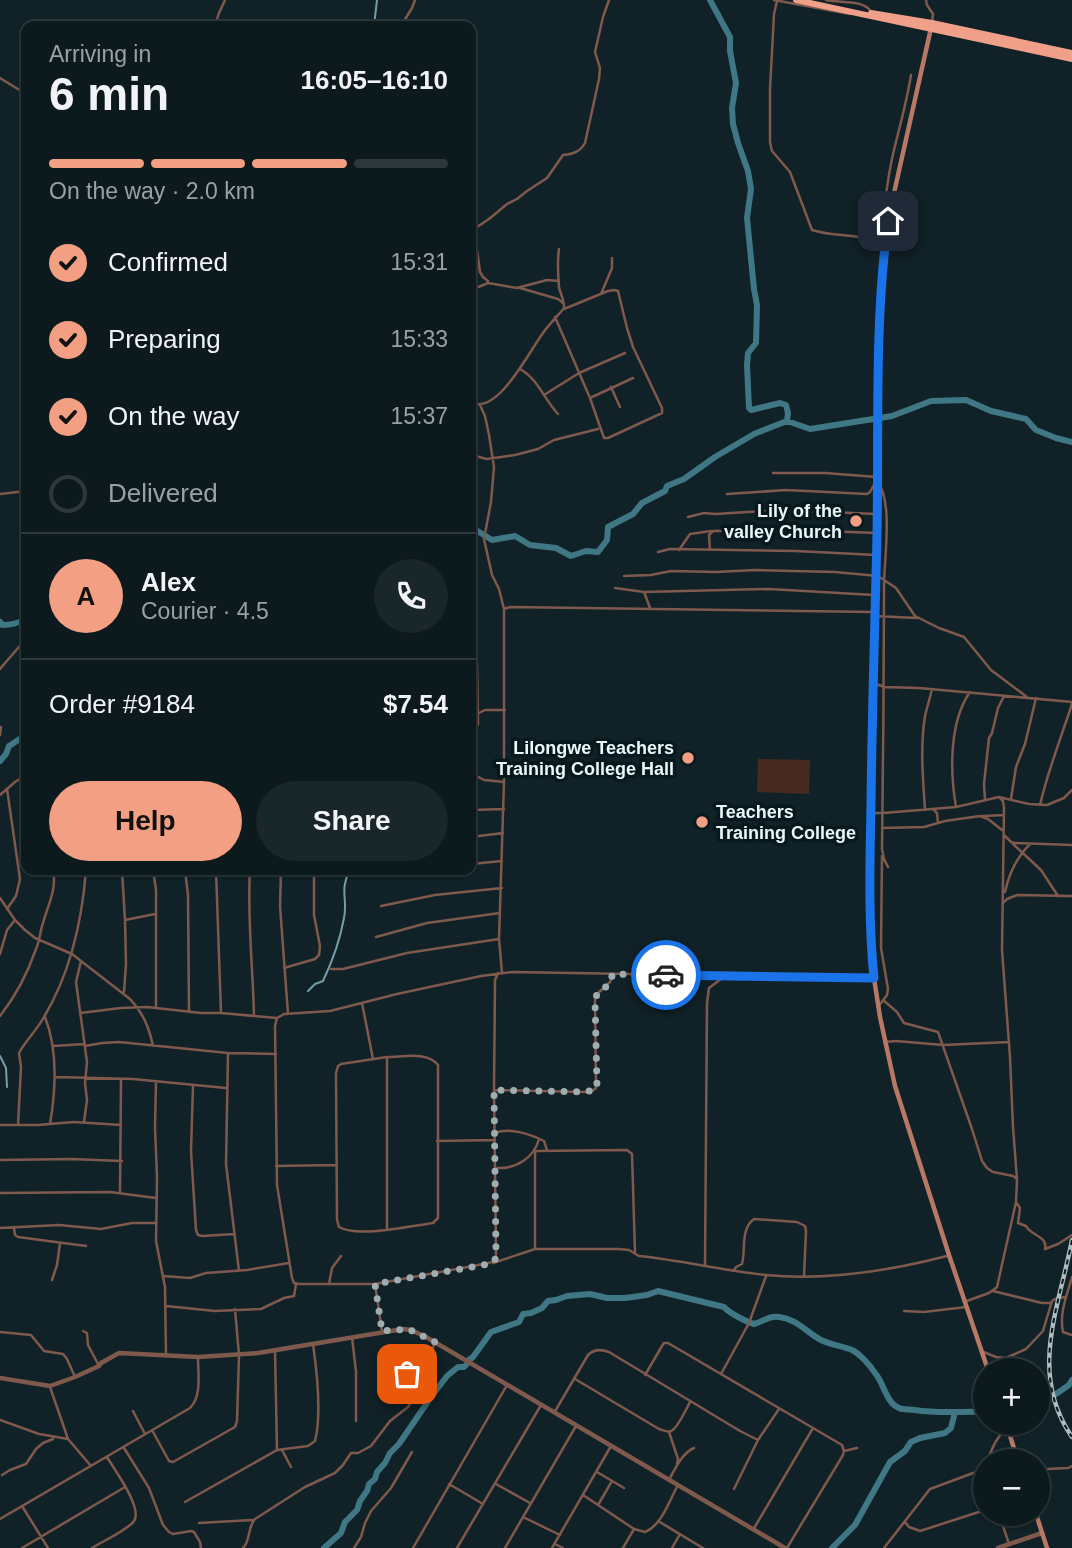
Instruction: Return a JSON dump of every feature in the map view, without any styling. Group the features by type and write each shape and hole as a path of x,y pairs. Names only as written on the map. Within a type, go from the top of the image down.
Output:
{"highway":[{"path":"796,0 1072,53"},
{"path":"855,13 872,13 1072,60"}],"main road":[{"path":"931,26 884,236 878,323 870,914 874,978 884,1042 900,1104 984,1358"},
{"path":"1040,1526 1047,1548"}],"street":[{"path":"217,21 225,0"},
{"path":"404,21 415,0"},
{"path":"476,227 547,178 563,155 572,154 585,143 599,79 600,68 595,52 609,0"},
{"path":"855,13 838,13 775,0 770,89 772,150 790,172 812,230 836,236 852,235 870,239 884,236 883,217 894,150 911,75"},
{"path":"826,0 861,1 867,4 872,13"},
{"path":"926,0 933,14 931,26"},
{"path":"0,78 21,91"},
{"path":"476,248 483,277 491,283"},
{"path":"559,249 559,281 564,309"},
{"path":"601,294 612,268 612,258"},
{"path":"476,265 480,267"},
{"path":"517,288 547,280 559,281"},
{"path":"476,288 491,283 552,297 563,303"},
{"path":"476,404 489,402 504,390 538,339 555,317 564,309 614,290 618,291 626,328 662,411 660,415 604,438 555,317"},
{"path":"544,395 579,373 625,353"},
{"path":"520,368 532,378 558,414"},
{"path":"590,398 633,377"},
{"path":"611,387 620,407"},
{"path":"480,405 489,435 494,481 484,539 492,575 504,609 504,809 500,973 495,980 496,1254 495,1260 489,1264"},
{"path":"476,456 487,459 533,451 554,440 600,429"},
{"path":"773,473 827,473 877,478"},
{"path":"727,494 786,490 867,494 877,478"},
{"path":"877,478 883,488 887,523 884,580 881,948 888,989 878,1007"},
{"path":"0,494 21,492"},
{"path":"688,517 704,513 782,510 876,514"},
{"path":"679,550 690,534 711,531 877,533"},
{"path":"709,551 711,531"},
{"path":"658,552 670,549 876,555"},
{"path":"624,576 671,571 755,570 875,575 895,588 919,619"},
{"path":"615,589 644,592 769,589 875,595"},
{"path":"644,592 651,609"},
{"path":"504,609 874,614 919,619 964,637 991,670 1027,697"},
{"path":"0,669 21,645"},
{"path":"476,729 477,663"},
{"path":"873,682 884,687 970,692 1072,703 1055,758 1048,771 1040,805"},
{"path":"925,810 922,756 925,717 932,689"},
{"path":"956,807 952,779 954,737 964,701 970,692"},
{"path":"985,800 989,738 1004,696"},
{"path":"1011,799 1016,767 1024,750 1036,698"},
{"path":"478,713 485,710 505,710"},
{"path":"0,735 1,727"},
{"path":"476,776 484,780 504,782"},
{"path":"0,795 21,779"},
{"path":"7,789 20,879 16,897 7,909"},
{"path":"871,813 956,807 999,797 1040,805 1054,803 1072,790"},
{"path":"904,1311 925,1312 965,1304 993,1291 1000,1279 1016,1202 1009,1042 1002,964 1004,804 999,797"},
{"path":"476,810 504,809"},
{"path":"934,809 938,823"},
{"path":"883,828 924,827 981,816 1004,815"},
{"path":"981,816 1003,831 1007,839 1041,870 1058,896"},
{"path":"476,836 503,833"},
{"path":"1011,842 1072,845"},
{"path":"1003,903 1013,866 1031,843"},
{"path":"883,849 888,867"},
{"path":"476,864 502,861"},
{"path":"0,1016 34,955 51,900 53,875"},
{"path":"18,1125 21,1066 19,1053 45,1017 72,954 84,897 86,875"},
{"path":"122,875 124,993"},
{"path":"154,875 156,1008"},
{"path":"186,875 188,1012"},
{"path":"216,875 221,1013"},
{"path":"250,875 248,928 253,968 254,1016"},
{"path":"281,875 280,906 288,1014"},
{"path":"284,968 315,959 318,955 320,946 314,915 314,875"},
{"path":"381,906 435,895 502,888"},
{"path":"1003,903 1017,895 1072,896"},
{"path":"0,898 25,930 72,954 124,993 137,1007 148,1027 153,1046"},
{"path":"376,937 427,923 500,913"},
{"path":"125,920 155,915"},
{"path":"0,954 8,930 15,920"},
{"path":"331,969 345,969 419,951 499,939"},
{"path":"81,961 76,977 87,1062 84,1122"},
{"path":"80,1013 137,1007 277,1018 284,1014 321,1013 500,973 874,978"},
{"path":"494,1090 594,1090 597,1086 595,1000 613,974"},
{"path":"705,1266 707,1003 709,988 725,976"},
{"path":"883,1000 897,1012 904,1023 938,1032 982,1161 993,1172 1017,1179"},
{"path":"362,1003 373,1059"},
{"path":"45,1017 52,1046 55,1077 50,1124"},
{"path":"166,1306 215,1311 264,1309 286,1297 294,1296 296,1284 289,1263 279,1204 276,1166 277,1018"},
{"path":"52,1046 119,1042 228,1053 276,1054"},
{"path":"884,1042 943,1045 1009,1042"},
{"path":"228,1053 226,1164 239,1271"},
{"path":"387,1057 387,1230"},
{"path":"387,1057 428,1057 438,1065 437,1220 433,1223 387,1230 346,1230 339,1227 337,1220 337,1069 341,1064 387,1057"},
{"path":"55,1077 121,1079 227,1088"},
{"path":"120,1192 121,1079"},
{"path":"156,1082 156,1223 157,1247 165,1287 166,1356"},
{"path":"193,1086 191,1151 196,1230 198,1235 202,1236 235,1234"},
{"path":"0,1125 84,1122 121,1125"},
{"path":"495,1133 505,1130 539,1139 544,1141 548,1150"},
{"path":"495,1168 518,1164 535,1149 539,1139"},
{"path":"437,1141 495,1140"},
{"path":"535,1249 535,1153 548,1150 627,1150 631,1152 635,1254"},
{"path":"0,1160 55,1158 122,1161"},
{"path":"276,1166 337,1166"},
{"path":"0,1193 120,1192 156,1198"},
{"path":"1016,1202 1020,1208 1018,1223 1044,1240 1045,1249 1072,1235"},
{"path":"734,1270 742,1264 745,1231 750,1222 754,1219 797,1222 805,1226 806,1231 804,1276"},
{"path":"0,1228 59,1225 101,1229 132,1223 156,1223"},
{"path":"14,1228 16,1236 86,1246"},
{"path":"52,1280 60,1243"},
{"path":"296,1284 375,1284 489,1264 535,1249 629,1250 639,1256 705,1266 767,1275 804,1276 849,1275 949,1255"},
{"path":"329,1284 332,1268 341,1256"},
{"path":"163,1276 190,1278 203,1273 239,1271 289,1263"},
{"path":"721,1374 749,1323 767,1275"},
{"path":"1072,1277 1065,1297 1062,1330 1065,1334 1072,1335"},
{"path":"165,1287 177,1278"},
{"path":"375,1284 382,1331"},
{"path":"993,1291 1050,1303"},
{"path":"981,1351 1006,1358 1026,1349 1043,1331 1050,1303 1065,1297"},
{"path":"152,1430 169,1461 173,1462 235,1427 239,1354 235,1309"},
{"path":"0,1378 50,1386 99,1366 119,1353 198,1357 239,1354 275,1351 382,1331 408,1329 435,1342 786,1548 844,1451 857,1448"},
{"path":"83,1331 87,1333 88,1345 99,1366"},
{"path":"0,1332 31,1335 44,1351 63,1354 75,1377"},
{"path":"352,1337 356,1372 355,1422"},
{"path":"243,1548 248,1541 251,1523 255,1519 305,1487 335,1473 351,1453 371,1447 390,1421 412,1402 422,1384 435,1342"},
{"path":"645,1375 666,1343 842,1445 844,1451"},
{"path":"185,1502 277,1450 314,1444 317,1438 318,1389 313,1344"},
{"path":"386,1399 390,1345"},
{"path":"554,1413 588,1355 597,1350 608,1352 758,1440"},
{"path":"275,1351 277,1450"},
{"path":"0,1518 186,1411 194,1404 198,1392 198,1357"},
{"path":"388,1381 405,1375 424,1373"},
{"path":"575,1379 659,1429 669,1432"},
{"path":"413,1548 507,1385"},
{"path":"50,1386 68,1439 92,1466"},
{"path":"669,1432 675,1428 690,1402"},
{"path":"457,1548 541,1405"},
{"path":"734,1489 758,1440 779,1409"},
{"path":"132,1411 145,1434"},
{"path":"0,1420 39,1434 68,1439"},
{"path":"505,1548 576,1426"},
{"path":"753,1530 813,1428"},
{"path":"669,1432 678,1459 677,1464"},
{"path":"2,1475 26,1464 36,1449 56,1438"},
{"path":"552,1548 611,1446"},
{"path":"124,1447 149,1488 166,1529 173,1534 193,1531 201,1548"},
{"path":"668,1480 688,1450 694,1448"},
{"path":"282,1450 291,1467"},
{"path":"354,1548 371,1511 391,1488 412,1452"},
{"path":"92,1548 134,1521 135,1508 107,1457"},
{"path":"1050,1469 1072,1466"},
{"path":"596,1472 624,1488"},
{"path":"884,1548 930,1489 973,1473"},
{"path":"598,1505 612,1481"},
{"path":"496,1484 531,1503"},
{"path":"449,1485 483,1504"},
{"path":"583,1495 634,1528 647,1532 658,1521 678,1485"},
{"path":"22,1548 125,1487"},
{"path":"22,1506 48,1548"},
{"path":"905,1522 909,1527 920,1531 973,1514"},
{"path":"523,1517 560,1535"},
{"path":"199,1523 255,1519"},
{"path":"658,1521 704,1548"},
{"path":"1003,1526 1009,1544"},
{"path":"623,1548 634,1528"},
{"path":"998,1548 1042,1533"},
{"path":"672,1548 680,1534"},
{"path":"555,1544 563,1548"}],"shaded area":[{"path":"758,759 810,760 809,794 757,792"}],"waterway":[{"path":"375,21 377,0"},
{"path":"710,0 730,37 736,83 732,108 733,124 751,189 747,218 757,305 756,343 748,353 747,365 749,408 751,410 780,403 786,405 787,421"},
{"path":"476,530 492,540 515,536 530,545 556,548 571,556 586,551 598,552 607,540 608,527 633,514 642,503 754,434 787,421 810,429 892,416 931,401 966,400 991,411 1026,419 1036,430 1072,442"},
{"path":"0,622 2,625 8,625 21,621"},
{"path":"0,761 9,746 21,738"},
{"path":"308,991 323,981 336,950 345,911 344,889 348,875"},
{"path":"0,1056 6,1068 7,1087"},
{"path":"469,1360 491,1332 519,1322 523,1314 542,1308 548,1301 590,1294 625,1298 658,1291 724,1307 754,1324 772,1317 791,1320 821,1340 858,1354 878,1377 891,1402 901,1409 973,1412"},
{"path":"324,1548 341,1533 345,1522 357,1510 377,1472 447,1376 458,1367 466,1365"},
{"path":"1056,1394 1072,1380"},
{"path":"832,1548 855,1525 890,1462 905,1451 911,1442 945,1433 951,1428 955,1412"}],"railway":[{"path":"1072,1240 1055,1315 1049,1364 1059,1413 1072,1437"}],"way so far":[{"path":"407,1374 424,1373 435,1342 408,1329 382,1331 375,1284 489,1264 495,1260 494,1090 594,1090 597,1086 597,994 607,986 613,974 666,975"}],"place":[{"name":"Lily of the valley Church","path":"856,521"},
{"name":"Lilongwe Teachers Training College Hall","path":"688,758"},
{"name":"Teachers Training College","path":"702,822"}],"route":[{"path":"666,975 874,978 870,845 877,533 878,331 888,221"}]}
